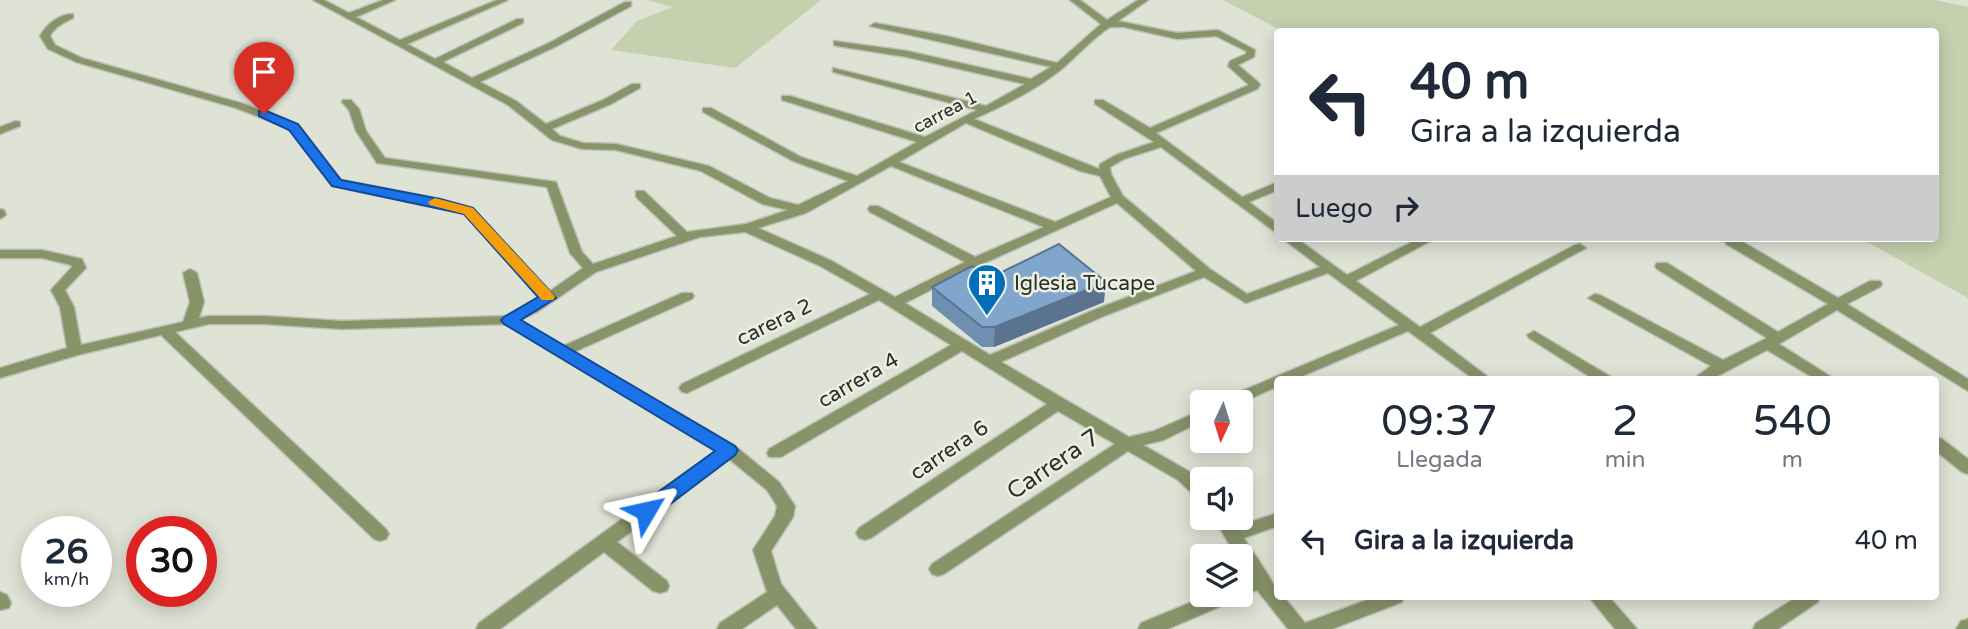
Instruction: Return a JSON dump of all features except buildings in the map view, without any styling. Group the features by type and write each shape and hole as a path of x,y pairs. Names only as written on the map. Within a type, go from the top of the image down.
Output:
{"street":[{"path":"317,0 512,103 555,138 582,146 616,147 705,168 766,201 802,210"},
{"path":"348,17 391,0"},
{"path":"401,43 504,0"},
{"path":"1074,0 1107,24 1124,24 1177,36 1219,33 1250,50 1251,55 1233,63 1233,66 1252,79 1255,85 1253,88 1148,133"},
{"name":"carrea 1","path":"509,320 591,269 685,237 747,228 802,210 1034,83 1059,66 1086,39 1144,0"},
{"path":"471,82 552,45 628,5"},
{"path":"70,16 51,25 45,36 51,47 79,60 240,106 294,127 337,183 468,211 548,298"},
{"path":"436,62 520,21"},
{"path":"875,26 946,38 1059,66"},
{"path":"837,43 907,54 1034,83"},
{"path":"836,70 987,109"},
{"path":"544,129 607,102 636,86"},
{"path":"786,98 925,141"},
{"path":"347,102 354,109 361,131 381,161 552,184 576,253 591,269"},
{"path":"1099,102 1162,143 1274,227"},
{"path":"707,110 797,159 859,181"},
{"path":"965,119 1074,166 1105,174"},
{"path":"0,131 16,124"},
{"path":"1162,143 1112,160 1104,166 1105,174 1118,198 1205,272 1245,299 1328,268"},
{"path":"890,162 1055,227"},
{"path":"1240,202 1274,187"},
{"path":"640,194 685,237"},
{"path":"895,303 975,262 1118,198"},
{"path":"874,209 975,262"},
{"path":"747,228 825,263 880,294 1190,482"},
{"path":"1293,242 1479,376"},
{"path":"1345,281 1422,242"},
{"path":"1733,242 1805,282 1835,304 1968,386"},
{"path":"1289,376 1413,329 1580,248"},
{"path":"0,254 42,254 77,262 79,268 58,290 67,307 75,351"},
{"path":"1662,266 1823,376"},
{"path":"990,361 1098,313 1205,272"},
{"path":"190,273 197,302 190,323"},
{"path":"1705,376 1875,284"},
{"name":"carera 2","path":"687,387 880,294"},
{"path":"562,352 687,296"},
{"path":"1595,298 1721,365"},
{"path":"0,373 75,351 190,323 242,319 342,325 509,320 729,450 772,486 786,506 784,517 762,550 773,587 807,629"},
{"path":"164,330 380,534"},
{"path":"1534,335 1600,376"},
{"name":"carrera 4","path":"775,453 963,344"},
{"path":"1253,391 1274,382"},
{"name":"carrera 6","path":"865,533 1058,404"},
{"name":"Carrera 7","path":"939,569 1128,443 1158,436 1190,421"},
{"path":"1939,445 1968,468"},
{"path":"486,629 729,450"},
{"path":"1234,534 1274,520"},
{"path":"1231,530 1260,581 1274,598"},
{"path":"604,542 660,586"},
{"path":"1253,584 1260,581"},
{"path":"727,629 779,594"},
{"path":"1275,600 1299,629"},
{"path":"1310,629 1387,600"},
{"path":"1601,600 1627,629"},
{"path":"1763,629 1806,600"},
{"path":"1148,629 1200,607"}],"green space":[{"path":"647,0 821,0 735,68 611,50 637,21 672,7"},
{"path":"1223,0 1935,0 1968,7 1968,298 1867,242 1939,242 1939,28 1276,28"}],"slow traffic":[{"path":"435,202 468,211 547,297"}],"place":[{"name":"Iglesia Tucape","path":"987,317"}],"route":[{"path":"264,114 294,127 337,183 468,211 548,298 509,320 729,450 646,511"}]}
